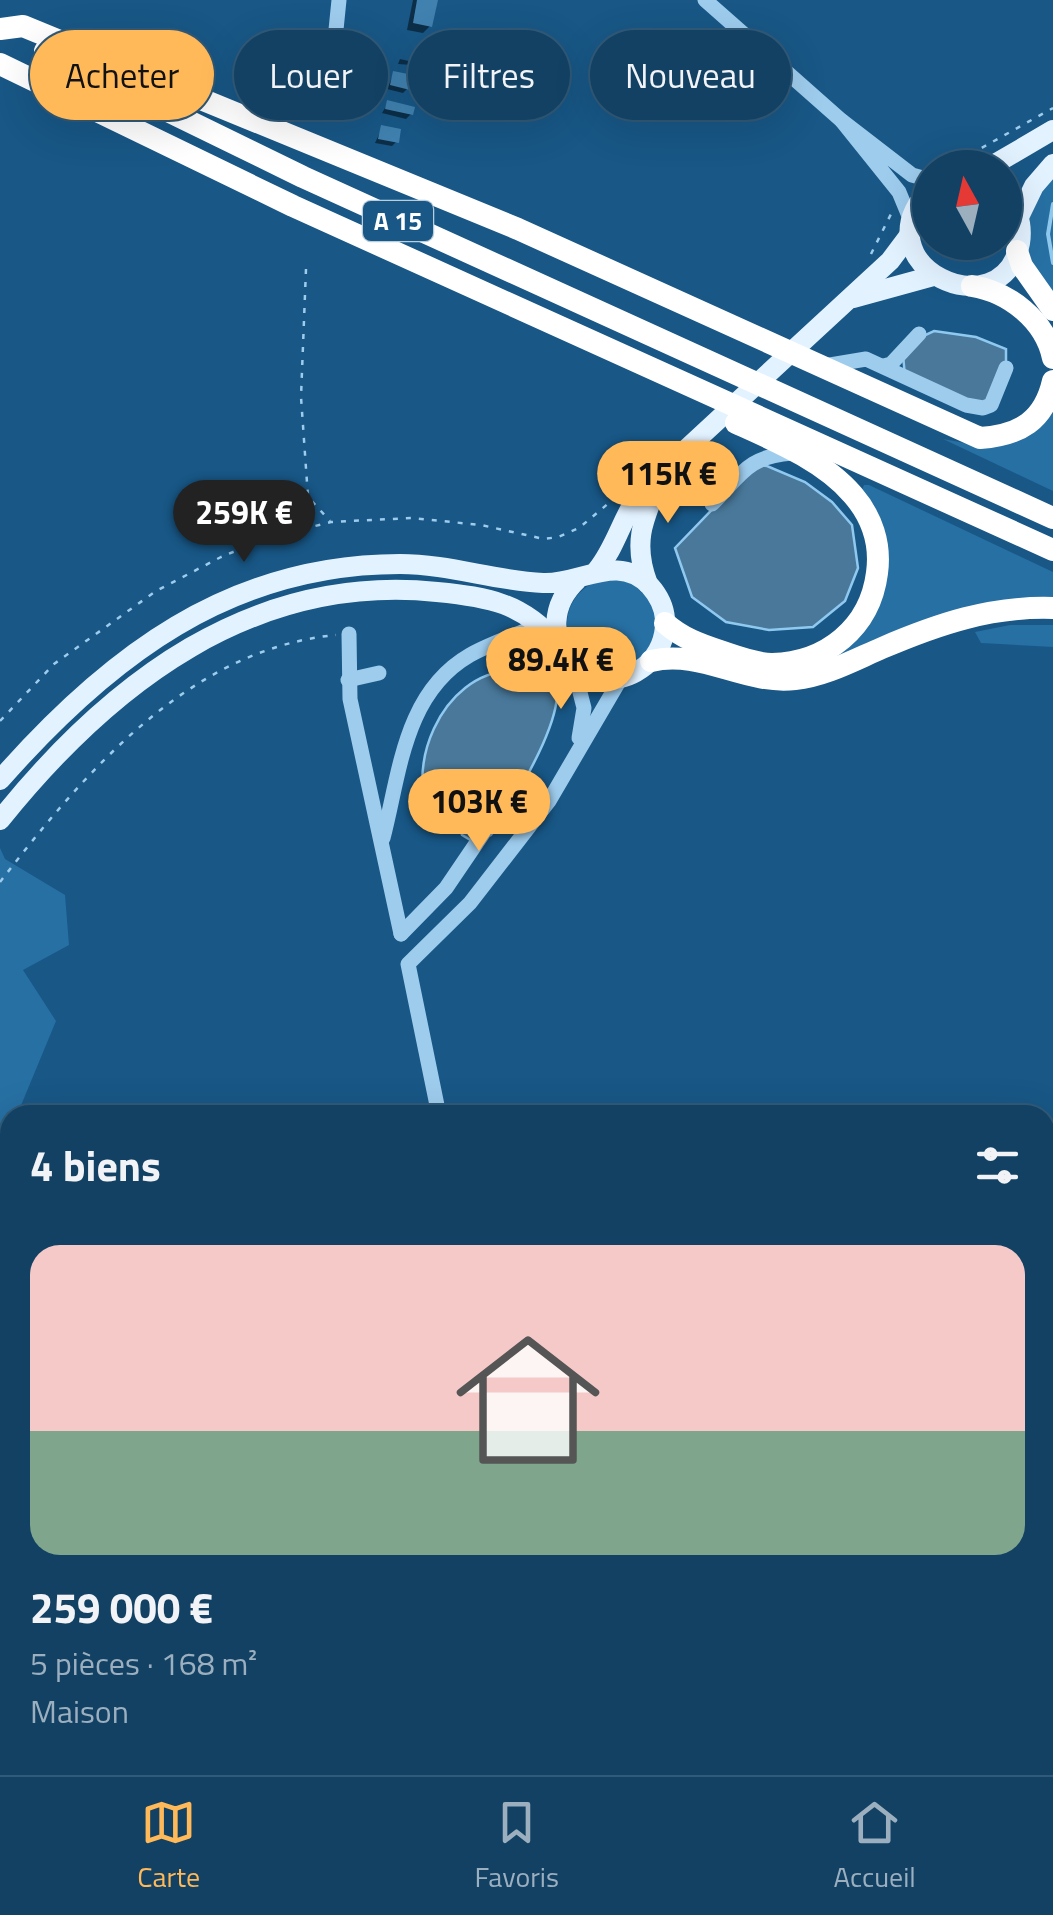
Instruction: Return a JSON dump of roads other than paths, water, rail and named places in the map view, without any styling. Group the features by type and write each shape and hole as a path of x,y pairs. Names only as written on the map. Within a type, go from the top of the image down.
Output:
{"highway":[{"path":"0,29 23,26 518,230 980,438 1016,432 1032,423 1042,412 1053,380"},
{"name":"A 15","path":"0,29 303,177 1053,518"},
{"name":"A 15","path":"0,64 293,206 1053,550"},
{"path":"1020,260 1053,310"},
{"path":"972,286 990,289 1026,312 1044,335 1053,358"},
{"path":"606,348 624,372 796,452 830,473 852,493 873,528 878,547 877,577 868,607 840,642 818,655 768,664 689,640 666,624"},
{"path":"651,661 682,658 768,680 794,680 960,618 1024,608 1053,608"}],"main road":[{"path":"1019,150 1053,130"},
{"path":"1022,211 1034,186 1053,164"},
{"path":"911,227 917,258 945,283 986,283 1012,260"},
{"path":"0,780 54,720 118,664 189,617 239,593 318,571 374,564 459,568 542,583 577,580 597,570 641,491 898,254 911,227"},
{"path":"842,302 933,276"},
{"path":"648,584 639,558 639,536 665,469"},
{"path":"0,820 57,754 140,680 186,648 260,613 314,598 369,590 452,593 506,604 528,614 573,664 595,677 621,678 651,661 659,650 666,624 660,599 648,584 629,572 597,570"},
{"path":"560,646 556,613 560,600 577,580"}],"street":[{"path":"336,30 339,0"},
{"path":"705,0 842,122 912,175"},
{"path":"842,122 899,192 911,227"},
{"path":"884,366 892,364 919,334"},
{"path":"824,366 858,358 884,366 966,406 984,408 991,405 1006,368"},
{"path":"884,366 904,368"},
{"path":"712,504 760,458 796,452"},
{"path":"349,634 348,680 401,934 446,888 484,832"},
{"path":"382,843 406,740 424,702 447,672 470,656 530,637"},
{"path":"573,664 584,708 574,757"},
{"path":"348,680 379,674"},
{"path":"437,1105 408,964 470,902 550,801 621,678"}],"waterway":[{"path":"1053,204 1048,234 1053,263"}]}
